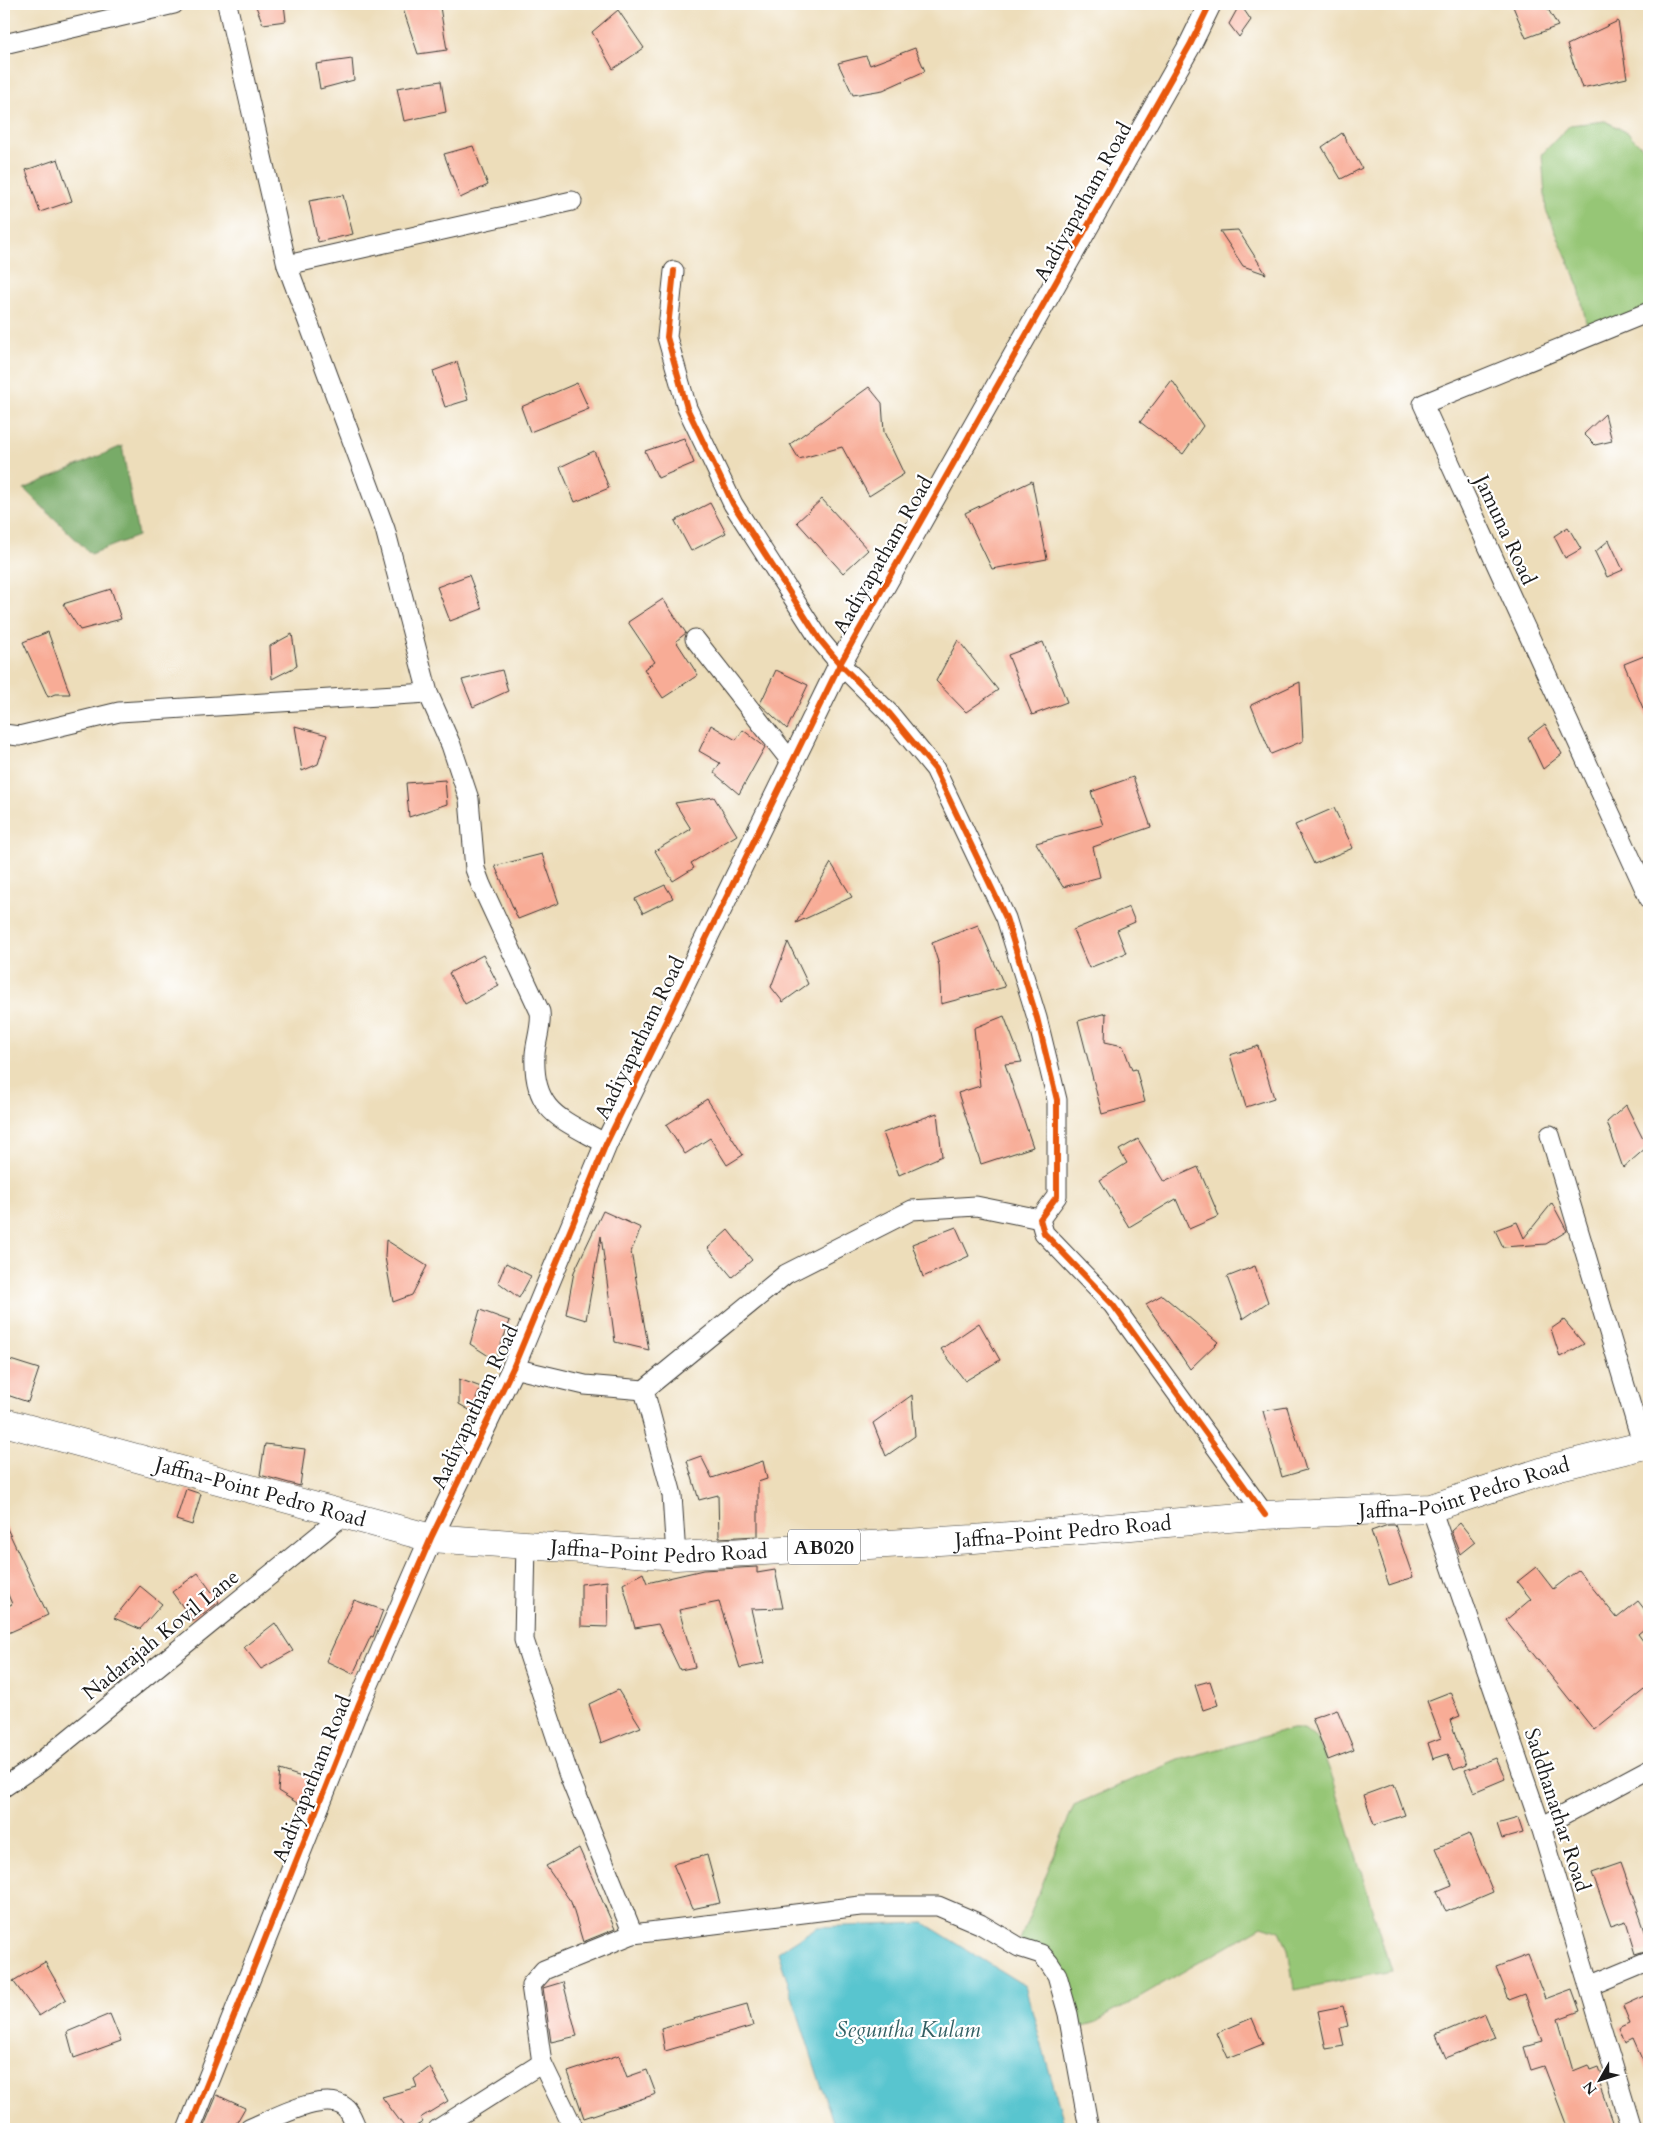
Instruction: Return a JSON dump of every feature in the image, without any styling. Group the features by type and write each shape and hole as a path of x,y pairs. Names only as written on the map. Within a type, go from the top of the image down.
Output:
{"main road":[{"name":"Jaffna-Point Pedro Road","path":"4,1422 431,1538 676,1556 974,1538 1265,1515 1431,1508 1556,1467 1646,1445"}],"street":[{"path":"4,44 174,4"},
{"path":"227,4 287,265 385,529 428,693 451,745 469,799 475,869 540,1012 541,1019 535,1055 538,1092 553,1114 606,1144"},
{"name":"Aadiyapatham Road","path":"190,2129 358,1706 431,1538 513,1368 606,1144 793,764 840,664 1190,45 1210,4"},
{"path":"287,265 572,201"},
{"path":"674,271 667,337 687,408 733,504 820,640 840,664 889,713 935,769 1006,918 1037,1018 1057,1100 1057,1196 1040,1219"},
{"name":"Jamuna Road","path":"1649,312 1423,404 1649,898"},
{"path":"695,639 793,764"},
{"path":"4,734 19,736 119,712 428,693"},
{"path":"1550,1135 1646,1445"},
{"path":"513,1368 585,1385 644,1390 786,1274 912,1210 976,1206 1040,1219"},
{"path":"1040,1219 1044,1233 1113,1305 1265,1515"},
{"path":"644,1390 672,1495 676,1556"},
{"name":"Saddhanathar Road","path":"1431,1508 1541,1827 1632,2129"},
{"name":"Nadarajah Kovil Lane","path":"4,1787 38,1764 344,1514"},
{"path":"526,1544 524,1640 569,1776 633,1934"},
{"path":"1541,1827 1649,1769"},
{"path":"574,2129 542,2063 531,1984 544,1970 633,1934 860,1906 938,1906 980,1924 1019,1947 1041,1954 1049,1963 1057,1975 1068,2014 1089,2129"},
{"path":"1589,1986 1649,1961"},
{"path":"438,2129 542,2063"},
{"path":"249,2129 314,2102 331,2102 346,2108 357,2129"}],"green space":[{"path":"1605,121 1628,133 1649,154 1649,312 1589,337 1578,283 1546,210 1542,154 1570,125"},
{"path":"122,446 138,536 91,554 24,489"},
{"path":"1292,1729 1304,1729 1318,1740 1333,1779 1391,1971 1294,1990 1288,1949 1280,1932 1262,1926 1096,2022 1070,2030 1057,1975 1018,1945 1074,1805 1178,1760"}],"water":[{"name":"Seguntha Kulam","path":"924,1923 1025,1986 1065,2126 1055,2129 835,2129 778,1952 817,1927"}],"building":[{"path":"255,4 284,4 286,21 263,24"},
{"path":"1240,4 1251,20 1239,37 1229,24"},
{"path":"1512,4 1545,4 1558,26 1526,38"},
{"path":"402,6 440,7 447,50 418,54"},
{"path":"618,10 644,48 613,69 592,32"},
{"path":"1618,21 1627,78 1582,88 1567,45"},
{"path":"915,48 925,71 883,90 853,95 838,63 866,56 870,65"},
{"path":"352,59 354,80 320,89 316,64"},
{"path":"441,81 446,112 404,121 397,88"},
{"path":"1342,133 1362,168 1341,179 1322,147"},
{"path":"473,146 488,185 460,198 444,154"},
{"path":"58,159 72,201 40,212 26,170"},
{"path":"343,195 353,234 318,242 309,201"},
{"path":"1238,230 1266,274 1243,266 1220,231"},
{"path":"457,362 468,400 445,407 433,371"},
{"path":"1172,380 1203,426 1183,454 1140,422"},
{"path":"577,383 589,409 530,432 521,407"},
{"path":"869,387 882,403 884,432 904,474 869,496 842,447 799,459 790,444"},
{"path":"1605,414 1612,441 1595,445 1584,434"},
{"path":"684,438 694,463 658,478 645,451"},
{"path":"594,451 609,488 575,502 560,467"},
{"path":"1032,481 1047,559 992,569 965,513"},
{"path":"822,499 868,550 843,573 797,522"},
{"path":"710,503 726,533 691,551 675,521"},
{"path":"1568,527 1581,549 1565,558 1554,536"},
{"path":"1609,540 1623,570 1607,577 1595,552"},
{"path":"469,575 482,609 450,621 437,587"},
{"path":"111,589 121,619 80,630 63,604"},
{"path":"663,599 686,633 676,641 698,675 663,698 644,669 655,662 628,622"},
{"path":"48,632 70,694 55,694 48,697 23,642"},
{"path":"292,634 297,666 272,679 270,646"},
{"path":"958,640 998,690 966,712 936,681"},
{"path":"1043,642 1067,702 1032,715 1008,655"},
{"path":"1649,654 1649,722 1624,664"},
{"path":"502,670 508,691 473,707 462,680"},
{"path":"776,670 808,685 787,729 760,704"},
{"path":"1300,682 1303,741 1271,754 1251,705"},
{"path":"1545,724 1562,754 1543,769 1528,737"},
{"path":"711,725 736,740 743,730 765,747 739,794 714,773 720,763 699,751"},
{"path":"295,726 327,735 318,764 302,771"},
{"path":"1133,777 1151,827 1093,847 1100,877 1063,887 1036,843 1103,825 1091,792"},
{"path":"445,780 447,804 409,817 406,783"},
{"path":"714,797 737,835 691,863 694,868 673,881 655,851 691,829 675,803"},
{"path":"1334,808 1353,848 1314,864 1295,825"},
{"path":"542,854 559,903 518,919 495,866"},
{"path":"831,863 852,897 796,923"},
{"path":"665,885 673,898 643,913 635,899"},
{"path":"1129,907 1135,922 1117,930 1126,953 1089,968 1073,930"},
{"path":"978,925 1005,987 941,1004 939,965 932,943"},
{"path":"788,942 808,984 783,1002 771,987"},
{"path":"483,955 499,986 465,1004 449,973"},
{"path":"1106,1013 1105,1042 1123,1046 1132,1070 1136,1069 1145,1102 1102,1114 1078,1021"},
{"path":"1004,1016 1022,1062 1005,1064 1033,1147 981,1164 958,1093 980,1086 974,1028"},
{"path":"1258,1046 1274,1098 1246,1107 1230,1055"},
{"path":"707,1099 743,1155 727,1165 710,1138 685,1154 666,1125"},
{"path":"1626,1105 1647,1147 1623,1168 1607,1122"},
{"path":"937,1113 942,1156 899,1175 883,1133"},
{"path":"1138,1139 1164,1182 1198,1167 1219,1216 1189,1229 1176,1199 1129,1227 1100,1180 1127,1163 1119,1150"},
{"path":"1552,1203 1567,1231 1546,1244 1503,1247 1495,1230 1517,1222 1524,1238"},
{"path":"603,1211 641,1228 631,1252 649,1350 615,1342 601,1236 586,1320 566,1314 574,1272"},
{"path":"956,1227 969,1256 923,1277 912,1244"},
{"path":"728,1230 752,1260 732,1277 708,1248"},
{"path":"386,1240 427,1266 412,1295 393,1302 385,1257"},
{"path":"506,1263 531,1276 519,1298 498,1282"},
{"path":"1255,1266 1268,1302 1243,1319 1227,1277"},
{"path":"1162,1295 1218,1342 1190,1369 1146,1304"},
{"path":"480,1310 510,1321 495,1360 470,1344"},
{"path":"1564,1320 1584,1344 1560,1357 1551,1329"},
{"path":"979,1323 1000,1360 965,1381 941,1349"},
{"path":"4,1358 39,1369 28,1402 4,1394"},
{"path":"459,1379 481,1387 471,1411 459,1404"},
{"path":"912,1395 915,1436 886,1456 873,1423"},
{"path":"1287,1407 1306,1470 1282,1477 1263,1411"},
{"path":"265,1444 305,1449 300,1486 260,1475"},
{"path":"701,1456 712,1478 763,1461 767,1479 758,1482 758,1536 719,1538 718,1495 699,1500 687,1461"},
{"path":"186,1489 201,1494 192,1525 176,1520"},
{"path":"4,1522 48,1615 4,1635 4,1608 12,1604 4,1585"},
{"path":"1460,1523 1475,1542 1460,1554 1451,1531"},
{"path":"1388,1525 1395,1525 1413,1577 1389,1585 1371,1531"},
{"path":"757,1567 757,1573 775,1570 783,1608 751,1609 764,1663 740,1668 719,1602 679,1610 695,1667 680,1670 658,1624 635,1628 623,1584 643,1573 647,1583 703,1570"},
{"path":"1536,1567 1553,1589 1578,1570 1617,1618 1638,1601 1649,1615 1649,1625 1638,1634 1649,1649 1649,1686 1594,1730 1506,1620 1531,1599 1517,1582"},
{"path":"198,1573 219,1602 193,1621 172,1592"},
{"path":"607,1581 608,1627 581,1626 581,1584"},
{"path":"140,1586 162,1604 140,1629 114,1618"},
{"path":"354,1600 383,1610 373,1637 371,1636 353,1674 326,1661"},
{"path":"275,1623 293,1651 261,1669 244,1647"},
{"path":"1210,1681 1218,1705 1203,1710 1195,1685"},
{"path":"618,1690 641,1727 601,1743 589,1704"},
{"path":"1450,1692 1460,1716 1450,1720 1466,1765 1454,1770 1448,1754 1433,1759 1428,1743 1441,1738 1427,1701"},
{"path":"1337,1709 1354,1750 1328,1760 1312,1718"},
{"path":"1496,1758 1505,1779 1474,1792 1465,1770"},
{"path":"280,1770 314,1781 302,1806 278,1791"},
{"path":"1394,1784 1405,1815 1374,1825 1364,1795"},
{"path":"1518,1818 1523,1833 1502,1839 1497,1824"},
{"path":"1469,1834 1493,1892 1446,1912 1437,1891 1452,1885 1436,1848"},
{"path":"579,1848 615,1929 583,1942 571,1902 546,1866"},
{"path":"707,1855 720,1903 692,1909 673,1864"},
{"path":"1621,1863 1646,1934 1649,1933 1649,1950 1636,1954 1626,1921 1611,1926 1592,1873"},
{"path":"1528,1955 1545,1999 1572,1989 1580,2011 1558,2019 1573,2071 1588,2065 1590,2070 1598,2067 1603,2081 1599,2082 1616,2129 1568,2129 1544,2066 1531,2070 1524,2047 1542,2042 1525,1994 1509,2000 1496,1967"},
{"path":"45,1962 66,1999 39,2016 13,1981"},
{"path":"563,1982 577,2036 551,2042 543,1988"},
{"path":"1649,1994 1649,2075 1633,2039 1625,2043 1619,2028 1630,2023 1623,2006"},
{"path":"747,2004 753,2026 665,2051 661,2028"},
{"path":"1343,2006 1348,2026 1340,2028 1344,2046 1326,2049 1318,2011"},
{"path":"110,2014 121,2041 74,2058 67,2032"},
{"path":"1485,2014 1495,2038 1446,2058 1436,2035"},
{"path":"1252,2018 1263,2044 1228,2058 1217,2033"},
{"path":"619,2055 627,2077 647,2070 656,2094 584,2118 568,2072"},
{"path":"430,2067 448,2101 420,2118 423,2122 411,2129 406,2129 382,2097 417,2087 414,2079"},
{"path":"217,2095 245,2108 233,2129 213,2129 204,2126"}],"cycle path":[{"path":"189,2129 358,1706 431,1538 513,1368 606,1144 840,664 1190,45 1210,4"},
{"path":"674,271 667,337 687,408 733,504 820,640 840,664 889,713 935,769 1006,918 1037,1018 1057,1100 1057,1196 1040,1219 1044,1233 1113,1305 1265,1515"}]}
